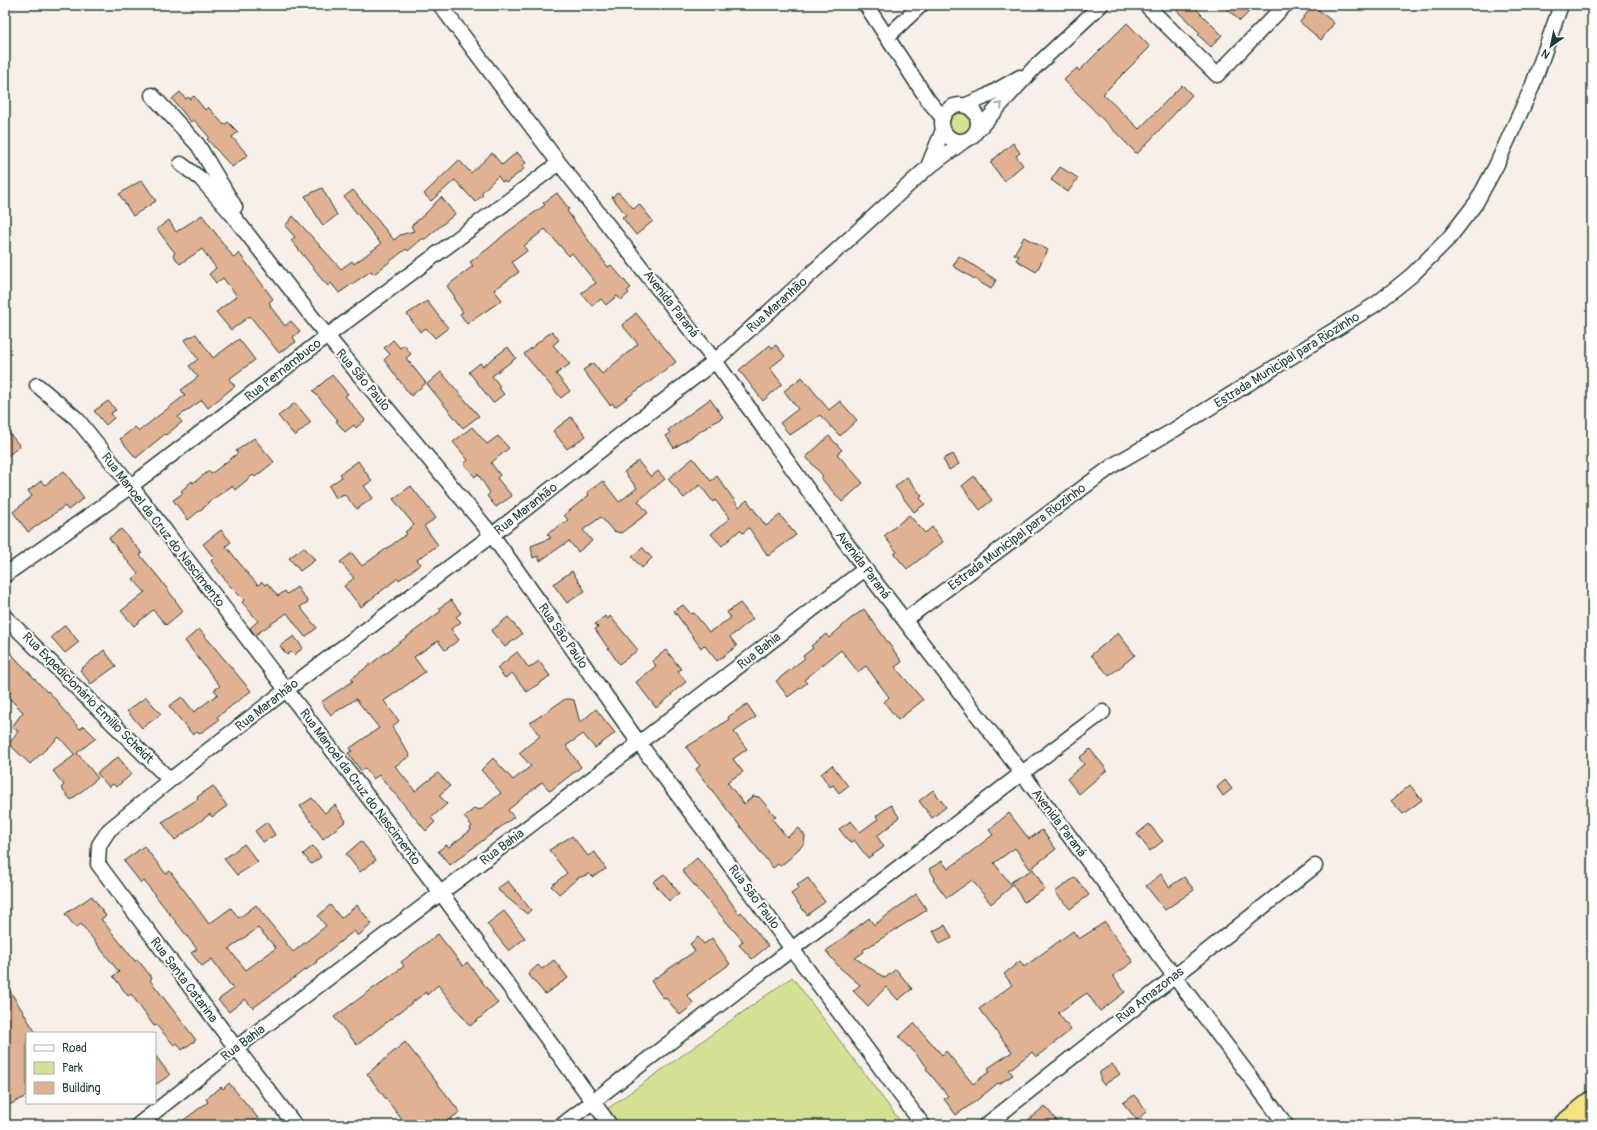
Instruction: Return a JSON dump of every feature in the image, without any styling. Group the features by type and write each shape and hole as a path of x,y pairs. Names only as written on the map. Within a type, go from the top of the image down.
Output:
{"highway":[{"path":"1564,1125 1592,1102"}],"street":[{"name":"Avenida Paraná","path":"440,5 559,163 715,361 865,569 1022,773 1286,1125"},
{"path":"866,5 922,90 951,139 969,138 978,123 977,118 971,108 942,101 922,90"},
{"path":"887,37 922,5"},
{"path":"942,124 945,112 991,94 1034,68 1101,5"},
{"path":"1146,5 1217,75 1285,5"},
{"name":"Estrada Municipal para Riozinho","path":"905,620 1115,464 1174,430 1376,304 1412,275 1449,238 1476,203 1493,172 1532,88 1561,5"},
{"name":"Rua Maranhão","path":"109,830 170,780 286,690 492,535 715,361 926,169 969,138 1034,68"},
{"path":"152,95 198,145 258,247"},
{"name":"Rua Maranhão","path":"926,169 942,124"},
{"name":"Rua Pernambuco","path":"5,575 131,486 327,336 559,163"},
{"name":"Rua São Paulo","path":"181,164 201,179 232,213 327,336 492,535 639,743 923,1125"},
{"name":"Rua Manoel da Cruz do Nascimento","path":"37,385 77,419 131,486 441,894 610,1125"},
{"name":"Rua Bahia","path":"138,1125 236,1048 441,894 865,569"},
{"name":"Rua Expedicionário Emilio Scheidt","path":"5,617 170,780"},
{"path":"562,1125 1103,712"},
{"name":"Rua Santa Catarina","path":"109,830 99,845 98,864 295,1125"},
{"name":"Rua Amazonas","path":"986,1125 1315,866"}],"green space":[{"path":"960,110 965,111 971,117 971,127 965,133 960,134 955,133 949,127 948,122 949,117 955,111"},
{"path":"792,977 903,1125 619,1125 607,1109"}],"building":[{"path":"1171,5 1192,5 1222,35 1211,47 1198,35 1200,33"},
{"path":"1223,5 1256,5 1240,21"},
{"path":"1313,5 1334,23 1321,40 1300,22"},
{"path":"1127,23 1150,47 1103,94 1139,129 1182,85 1192,95 1137,154 1064,80 1077,68 1079,71"},
{"path":"180,92 186,99 188,97 190,99 194,96 205,110 208,107 224,125 228,122 238,132 232,137 248,155 232,167 207,139 209,137 194,120 191,122 172,99"},
{"path":"1013,143 1020,153 1016,156 1023,165 1004,181 990,162"},
{"path":"517,152 526,163 522,166 524,169 506,183 504,181 502,182 498,176 481,193 483,195 475,202 455,180 431,201 424,194 459,160 471,173 492,153 502,165"},
{"path":"1060,167 1078,178 1068,192 1051,180"},
{"path":"142,180 156,201 133,216 119,194"},
{"path":"322,188 337,215 323,226 305,196"},
{"path":"353,190 394,240 400,235 414,231 411,226 441,197 455,214 408,251 406,249 374,274 371,271 339,293 331,283 328,286 318,275 291,240 295,237 285,226 293,216 341,269 352,261 354,264 381,244 344,197"},
{"path":"618,192 634,209 639,204 653,221 636,235 622,217 626,215 612,197"},
{"path":"557,193 569,209 567,211 608,267 611,265 631,288 627,291 629,293 621,300 617,296 606,305 601,299 592,306 581,293 596,283 572,253 569,256 545,229 524,246 527,251 512,262 519,272 494,290 502,300 467,324 460,314 463,312 447,286 473,266 470,262 506,233 545,205 543,203"},
{"path":"202,215 234,258 239,253 273,299 269,302 270,306 285,326 291,321 300,331 293,337 296,342 279,353 250,316 231,330 216,312 237,296 223,278 216,283 209,274 216,268 202,249 180,264 173,255 175,253 157,229 169,220 176,232"},
{"path":"1024,237 1048,250 1036,272 1016,260 1019,256 1014,254"},
{"path":"959,256 996,280 991,289 953,266"},
{"path":"427,301 448,328 435,338 426,328 420,332 407,314"},
{"path":"636,313 676,362 615,407 612,403 610,405 583,370 593,363 602,374 638,344 622,325"},
{"path":"552,331 559,340 553,345 570,364 556,374 570,391 561,398 524,354"},
{"path":"196,334 213,358 239,339 255,360 229,379 235,386 208,408 202,400 178,417 182,422 136,458 120,439 135,427 139,431 185,395 181,390 198,377 189,366 198,359 184,340"},
{"path":"393,340 400,348 404,345 411,354 406,358 426,383 411,396 384,360 390,354 384,348"},
{"path":"770,345 772,348 776,345 785,356 770,368 782,384 763,401 739,370"},
{"path":"508,347 516,358 492,376 504,394 493,403 469,372 480,363 483,366"},
{"path":"441,372 479,416 463,428 427,384"},
{"path":"332,375 348,394 345,396 365,420 356,428 354,425 345,432 336,421 338,420 313,391"},
{"path":"802,377 829,410 840,401 857,420 840,436 820,415 790,435 780,423 798,409 784,391"},
{"path":"710,399 723,417 674,448 666,436 670,433 668,430"},
{"path":"108,401 116,410 111,413 114,418 106,425 94,411"},
{"path":"295,403 311,422 295,436 278,416"},
{"path":"571,417 586,436 567,449 553,431"},
{"path":"472,427 487,444 498,436 509,448 491,463 500,475 497,478 512,496 496,507 487,496 490,493 478,474 475,477 464,464 468,460 453,442"},
{"path":"5,428 20,446 5,458"},
{"path":"829,436 842,450 837,454 863,483 842,502 821,478 823,476 806,457"},
{"path":"254,438 274,462 255,477 253,475 235,490 232,486 207,503 208,504 188,520 173,500 183,493 181,491 192,481 193,483 209,471 211,474 238,453 236,451"},
{"path":"953,454 959,464 949,470 943,459"},
{"path":"693,458 711,481 717,476 739,507 747,500 766,526 780,515 796,535 768,556 749,528 743,533 740,530 722,546 711,534 730,518 715,500 713,502 700,485 684,498 668,479"},
{"path":"358,461 372,481 364,486 373,498 357,509 344,494 336,498 329,486 342,477 340,474"},
{"path":"638,461 651,477 658,471 665,479 638,501 648,513 621,533 613,531 601,517 583,530 592,541 578,552 569,541 540,561 538,556 533,558 531,546 551,538 547,534 568,520 564,515 589,495 587,492 603,481 619,502 637,488 624,472"},
{"path":"64,471 84,498 68,510 65,506 28,532 13,512 32,496 28,491 41,481 45,485"},
{"path":"974,476 992,500 980,510 962,486"},
{"path":"907,477 922,496 920,498 925,504 914,512 895,487"},
{"path":"411,486 436,518 424,526 438,545 417,560 421,564 399,580 398,578 361,607 344,586 354,578 340,562 352,553 362,566 407,534 405,532 414,525 393,499"},
{"path":"909,515 925,533 932,527 943,542 907,569 894,554 897,552 884,536"},
{"path":"121,529 142,553 140,555 160,579 183,611 166,625 153,610 134,626 121,611 145,592 133,579 138,574 109,538"},
{"path":"221,530 231,542 226,546 240,565 258,585 262,582 265,585 267,583 278,596 285,591 287,594 297,587 308,602 300,607 317,628 305,637 287,613 255,635 250,628 258,621 242,602 244,600 229,585 211,561 214,558 203,544"},
{"path":"304,547 315,560 300,571 289,558"},
{"path":"642,547 652,558 642,568 632,557"},
{"path":"572,571 585,591 567,603 553,584"},
{"path":"451,600 461,613 456,617 461,622 451,629 459,640 445,650 438,641 414,657 425,672 384,701 399,721 392,727 410,756 395,766 415,791 438,773 450,786 439,795 447,804 431,818 435,822 426,831 379,775 373,779 365,768 361,771 348,753 352,751 350,748 379,728 356,699 331,715 321,702 353,681 351,679 441,611 439,608"},
{"path":"740,603 753,619 730,637 737,646 717,661 704,645 701,648 674,611 683,605 691,614 694,613 709,632 731,618 727,612"},
{"path":"864,609 902,662 895,667 923,700 898,720 884,702 889,697 866,666 858,672 841,650 804,680 807,683 788,697 776,681 805,658 803,656 813,648 811,646 826,634 829,638"},
{"path":"605,616 608,619 610,616 638,650 619,664 595,629 598,627 595,624"},
{"path":"508,617 522,634 505,647 491,631"},
{"path":"65,625 79,642 65,653 51,637"},
{"path":"199,629 251,691 217,717 219,720 199,734 197,732 193,735 169,706 182,697 194,712 218,694 214,690 220,686 185,641"},
{"path":"1118,633 1135,655 1109,676 1091,655"},
{"path":"294,636 303,648 294,655 291,652 287,655 280,646"},
{"path":"5,647 60,704 59,705 80,729 84,726 96,738 77,753 98,778 71,800 61,788 64,785 53,771 75,755 59,737 30,764 9,744 18,731 12,727 23,712 5,694"},
{"path":"104,650 116,666 91,684 80,670"},
{"path":"666,650 681,669 678,671 686,682 656,708 636,682 656,666 652,661"},
{"path":"517,652 529,668 539,661 550,676 527,692 512,673 505,678 497,668"},
{"path":"146,697 161,714 142,728 127,711"},
{"path":"565,699 574,700 580,723 596,709 615,733 595,748 583,734 566,746 581,767 550,791 542,782 508,810 514,817 450,865 438,851 446,845 449,847 471,830 470,828 472,826 464,817 475,808 480,810 501,793 481,770 493,758 513,780 531,766 519,753 540,736 530,723"},
{"path":"747,704 756,717 734,732 747,749 733,759 743,772 727,782 744,804 753,796 759,797 776,817 772,819 787,837 799,828 805,836 804,844 793,854 794,855 780,866 778,864 773,868 703,779 696,769 700,766 686,747 708,734 729,719 728,717"},
{"path":"1090,749 1107,770 1079,794 1067,779 1084,764 1079,758"},
{"path":"118,757 132,774 116,787 113,784 109,787 97,773"},
{"path":"832,765 848,786 839,793 833,785 830,787 821,774"},
{"path":"1225,780 1232,789 1223,796 1217,787"},
{"path":"1410,785 1422,800 1403,814 1391,801"},
{"path":"213,786 227,806 212,817 210,814 175,840 162,822 198,799 197,797"},
{"path":"933,790 946,807 932,818 919,801"},
{"path":"312,798 325,813 335,805 346,821 323,839 300,806"},
{"path":"891,805 899,817 877,836 884,847 868,858 854,840 850,843 839,829 851,821 860,832 878,819 876,816"},
{"path":"1009,813 1029,839 1042,830 1056,849 1030,869 1015,848 994,863 1012,886 991,904 972,880 947,898 933,880 935,878 929,869 942,861 948,869 993,835 989,830"},
{"path":"267,822 275,835 263,842 255,831"},
{"path":"1149,824 1163,841 1150,851 1137,834"},
{"path":"572,836 588,856 595,852 606,869 592,877 589,874 578,878 559,894 551,886 567,873 549,850"},
{"path":"361,841 376,860 360,872 346,854"},
{"path":"244,844 258,862 237,875 224,859"},
{"path":"144,846 166,874 170,871 209,924 231,908 239,918 256,905 293,952 326,926 318,916 330,905 341,918 357,905 372,924 358,936 354,931 316,961 317,962 253,1008 245,999 229,1012 218,1000 233,989 212,959 202,966 191,953 197,949 144,881 141,883 124,861","holes":["258,928 276,948 246,970 229,949"]},
{"path":"313,846 321,857 311,864 303,854"},
{"path":"697,858 713,876 739,914 741,912 768,946 752,959 739,945 743,941 682,871"},
{"path":"1033,869 1045,889 1024,902 1011,882"},
{"path":"664,874 679,893 669,901 653,882"},
{"path":"1161,874 1169,887 1184,877 1194,890 1165,910 1146,886"},
{"path":"1075,877 1089,895 1070,909 1055,892"},
{"path":"808,878 825,902 807,915 791,894 799,888 797,885"},
{"path":"508,881 531,910 527,914 499,891 498,888"},
{"path":"916,894 927,910 863,950 864,952 855,958 885,978 896,969 912,989 898,1000 886,987 868,1006 853,991 860,985 839,967 826,951 869,918 874,925"},
{"path":"92,896 106,916 101,919 135,961 138,960 152,978 150,980 196,1040 182,1050 177,1043 174,1045 156,1025 154,1026 131,994 128,996 113,976 119,972 81,924 76,928 65,914"},
{"path":"504,911 525,938 509,951 487,924"},
{"path":"1105,922 1133,962 1113,976 1125,992 1100,1011 1087,993 1058,1013 1071,1030 1036,1057 1032,1052 1009,1070 1013,1075 999,1084 998,1083 956,1115 944,1099 948,1096 926,1069 927,1067 899,1037 914,1023 942,1055 946,1051 973,1084 990,1071 988,1068 1012,1052 979,1009 1012,985 1004,974 1020,961 1024,967 1073,931 1079,939"},
{"path":"945,925 952,938 940,944 933,931"},
{"path":"438,934 463,966 467,962 498,1003 470,1026 438,985 427,995 426,992 357,1045 334,1017 404,966 401,962"},
{"path":"698,937 704,944 712,938 730,964 687,995 694,1004 680,1015 665,997 663,998 651,981 695,951 690,944"},
{"path":"554,960 568,978 545,994 528,974 538,965 542,969"},
{"path":"5,983 35,1032 26,1032 26,1096 5,1107"},
{"path":"405,1042 460,1112 450,1119 452,1125 406,1125 367,1074"},
{"path":"156,1056 170,1075 156,1084"},
{"path":"1112,1064 1120,1074 1104,1085 1100,1080 1100,1072"},
{"path":"229,1083 258,1118 249,1125 177,1125 208,1102 206,1099 221,1087 223,1089"},
{"path":"1134,1095 1147,1111 1137,1120 1123,1103"},
{"path":"1045,1106 1060,1125 1022,1125"}]}
